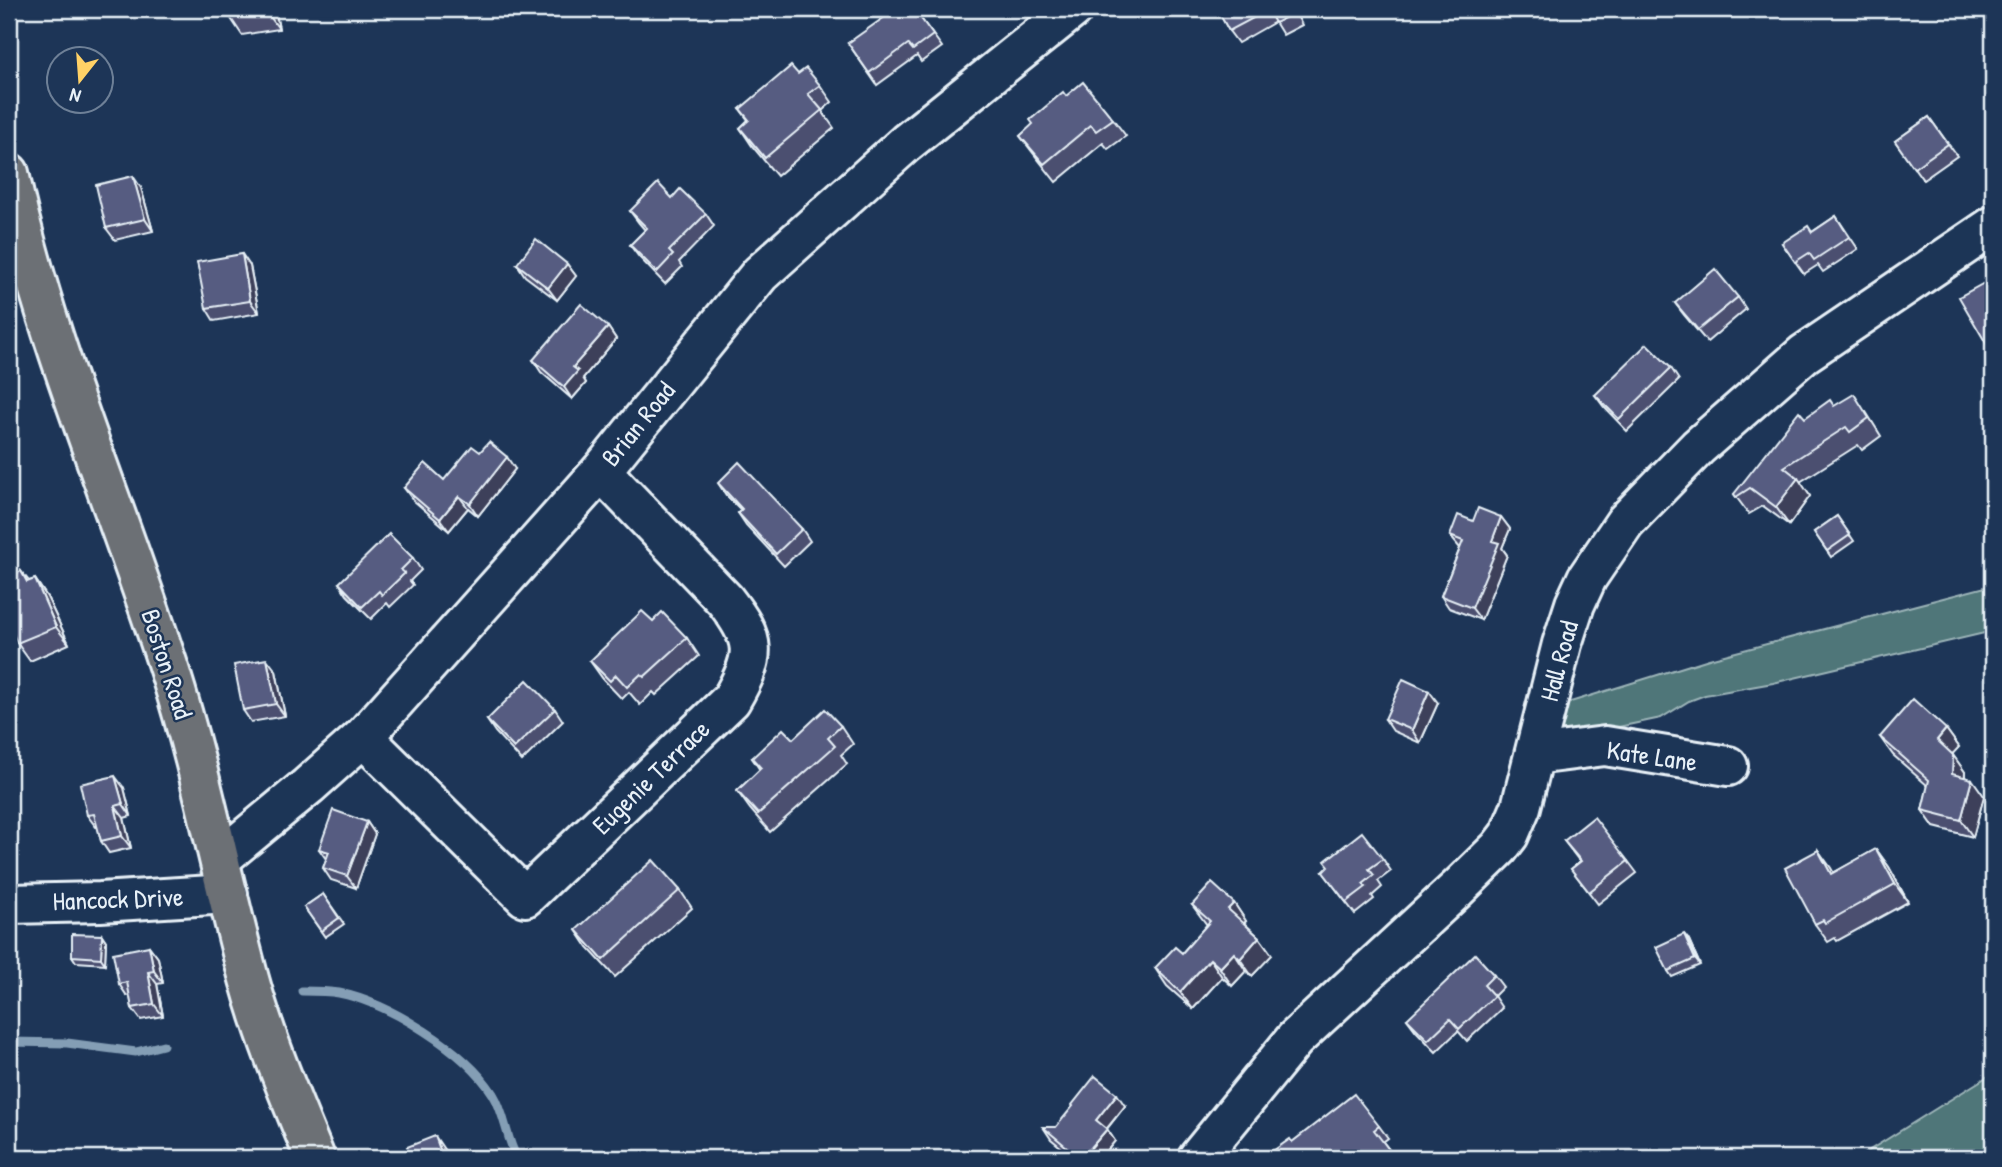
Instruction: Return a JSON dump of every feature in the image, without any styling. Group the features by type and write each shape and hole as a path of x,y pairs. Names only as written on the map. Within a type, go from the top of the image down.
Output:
{"main road":[{"name":"Boston Road","path":"9,173 26,243 60,358 189,734 265,1031 315,1158"}],"street":[{"name":"Brian Road","path":"224,877 308,786 362,737 601,471 760,274 906,143 1073,9"},
{"name":"Hall Road","path":"1198,1158 1295,1039 1499,848 1509,835 1535,755 1562,644 1575,604 1587,578 1625,522 1698,447 1804,354 1993,226"},
{"name":"Eugenie Terrace","path":"362,737 525,897 732,701 747,674 751,647 743,623 725,600 601,471"},
{"name":"Kate Lane","path":"1535,755 1605,746 1727,766"},
{"name":"Hancock Drive","path":"9,904 100,902 224,877"}],"green space":[{"path":"1993,585 1993,631 1773,683 1705,695 1661,718 1557,740 1564,704 1709,659"},
{"path":"1993,1073 1993,1158 1857,1158"}],"building":[{"path":"228,9 266,9 266,11 230,17"},
{"path":"896,9 914,9 933,35 913,50 908,44 869,73 848,43"},
{"path":"1217,9 1292,9 1294,13 1275,23 1268,10 1229,31"},
{"path":"791,66 798,74 806,68 820,85 808,94 822,110 765,158 740,128 749,120 740,109"},
{"path":"1083,82 1113,119 1096,131 1091,125 1044,164 1020,136 1033,124 1030,120 1063,92 1066,96"},
{"path":"1929,117 1948,144 1914,168 1895,141"},
{"path":"133,176 145,219 106,228 96,185"},
{"path":"658,183 672,198 680,189 706,214 669,251 673,255 657,272 630,245 647,228 630,211"},
{"path":"1836,216 1849,237 1814,260 1809,253 1795,262 1782,243 1808,226 1812,232"},
{"path":"536,239 567,264 548,288 517,264"},
{"path":"242,254 250,301 206,308 197,262"},
{"path":"1715,269 1738,297 1698,330 1675,303"},
{"path":"1986,282 1993,294 1993,355 1959,297"},
{"path":"581,304 608,327 573,367 578,371 564,387 533,360"},
{"path":"1647,344 1671,368 1619,419 1595,395"},
{"path":"1854,394 1869,418 1850,432 1846,427 1784,467 1798,478 1776,507 1750,488 1736,497 1734,494 1799,411 1805,418 1830,400 1834,406"},
{"path":"489,442 507,457 470,504 459,496 440,519 404,488 425,463 444,480 472,446 480,452"},
{"path":"739,462 802,529 776,554 738,513 742,509 718,483"},
{"path":"1478,508 1501,517 1492,541 1499,543 1472,608 1441,596 1463,541 1450,536 1458,515 1473,521"},
{"path":"1837,516 1850,535 1827,551 1814,532"},
{"path":"389,534 413,558 401,570 405,573 382,595 379,591 362,607 339,583"},
{"path":"21,571 27,582 35,579 56,627 17,643 9,623 9,577"},
{"path":"642,611 653,621 662,612 687,638 644,677 641,674 627,687 616,675 610,681 590,661"},
{"path":"267,659 276,704 243,710 234,665"},
{"path":"1403,679 1429,691 1412,730 1385,719"},
{"path":"527,680 555,709 514,748 487,720"},
{"path":"1913,699 1946,729 1937,740 1953,755 1952,774 1972,779 1961,820 1922,810 1929,780 1880,737"},
{"path":"825,709 841,726 828,738 835,746 758,814 737,791 761,768 752,758 783,729 793,739"},
{"path":"115,776 123,804 115,806 122,836 101,841 94,814 87,815 80,784"},
{"path":"333,810 367,822 347,876 323,868 329,852 319,849"},
{"path":"1594,817 1628,861 1589,892 1571,869 1581,861 1564,841"},
{"path":"1362,832 1383,859 1369,869 1374,875 1363,884 1366,887 1346,902 1323,872 1329,866 1325,861"},
{"path":"1876,849 1895,884 1825,923 1823,920 1815,924 1785,868 1818,850 1831,874"},
{"path":"653,860 680,890 603,960 576,930"},
{"path":"1212,883 1234,903 1228,909 1259,937 1240,959 1234,953 1220,968 1210,959 1180,992 1155,968 1175,947 1182,953 1210,921 1192,905"},
{"path":"323,894 339,918 321,931 304,907"},
{"path":"72,934 102,935 101,958 72,956"},
{"path":"1684,934 1695,959 1668,971 1656,947"},
{"path":"149,946 154,971 148,972 154,1004 132,1008 127,982 119,984 113,953"},
{"path":"1475,954 1494,975 1484,985 1494,996 1459,1029 1450,1019 1428,1040 1407,1019"},
{"path":"1095,1076 1117,1094 1096,1120 1107,1129 1080,1158 1043,1127 1056,1127"},
{"path":"1354,1094 1379,1126 1374,1130 1393,1155 1389,1158 1263,1158 1290,1139 1292,1142"},
{"path":"435,1136 443,1158 411,1158 407,1147"}],"waterway":[{"path":"302,991 334,992 359,998 403,1018 446,1046 465,1061 493,1094 517,1158"},
{"path":"9,1042 67,1043 136,1052 163,1045"}]}
